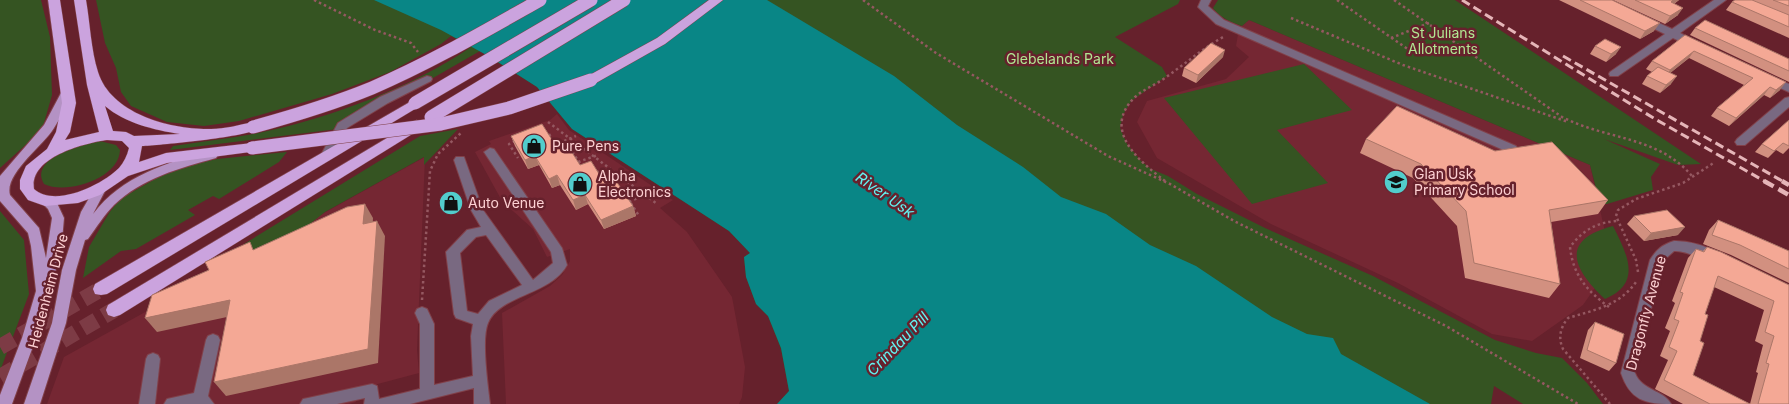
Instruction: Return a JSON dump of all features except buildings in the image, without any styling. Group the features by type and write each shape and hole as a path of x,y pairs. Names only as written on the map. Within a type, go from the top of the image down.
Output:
{"highway":[{"path":"52,152 68,118 54,0"},
{"path":"80,0 94,77 97,105 107,135"},
{"path":"540,0 415,69 381,85 306,112 253,127 174,140 132,141 126,138 107,135 79,140 52,152 32,169 26,186 29,193 36,198 46,200 72,199 100,189 125,172 166,158 441,124 509,108 591,80 631,60 661,41 717,0"},
{"path":"101,289 591,0"},
{"path":"114,310 624,0"},
{"path":"94,77 108,100 120,110 177,130 214,134"},
{"path":"125,172 136,154 136,147 132,141"}],"main road":[{"path":"43,294 38,246 34,231 4,197 2,190 6,176 49,127 66,93"},
{"path":"77,244 109,203 127,188 151,174 179,163 228,151"},
{"name":"Heidenheim Drive","path":"32,404 59,323 69,270 87,212 100,189"},
{"name":"Heidenheim Drive","path":"4,404 43,294 54,252 58,218 53,206 46,200"}],"street":[{"path":"1206,0 1203,7 1213,18 1512,149"},
{"path":"1614,74 1721,0"},
{"path":"1628,13 1709,50"},
{"path":"1762,76 1789,88"},
{"path":"327,155 342,126 384,100 427,79"},
{"path":"1741,142 1789,101"},
{"path":"482,404 478,336 481,321 494,306 531,287 560,265 556,251 490,152"},
{"path":"460,160 476,210 531,287"},
{"path":"481,321 461,314 453,252 472,233 489,230"},
{"name":"Dragonfly Avenue","path":"1664,404 1639,390 1630,382 1628,373 1657,260 1662,250 1669,246 1683,246 1722,260"},
{"path":"422,313 427,324 427,394"},
{"path":"172,404 203,401 214,340"},
{"path":"146,404 154,359"},
{"path":"384,404 480,380"},
{"path":"308,404 372,390 372,404"}],"path":[{"path":"314,0 375,30 411,43 419,55"},
{"path":"864,0 936,53 1108,156 1170,184 1234,221 1446,326 1578,404"},
{"path":"1337,0 1412,52"},
{"path":"1394,0 1542,104 1575,124"},
{"path":"1292,18 1403,65 1606,135 1654,146 1674,156 1692,176"},
{"path":"1391,38 1429,23"},
{"path":"1170,184 1141,162 1127,144 1120,128 1123,115 1131,101 1196,53 1239,28"},
{"path":"548,122 657,204"},
{"path":"422,313 430,171 438,154 460,135 464,126"},
{"path":"546,130 554,145 562,154 571,150 577,163 585,171"},
{"path":"554,145 576,136"},
{"path":"518,140 509,144 518,158"},
{"path":"577,163 598,155"},
{"path":"1610,404 1583,370 1567,354 1560,342 1565,321 1568,318 1609,307 1628,292 1638,278 1636,260 1616,216 1623,205 1676,186 1714,162"},
{"path":"595,168 603,182 612,191"},
{"path":"603,182 626,174"},
{"path":"616,189 621,188 639,216"},
{"path":"629,202 651,192"},
{"path":"1609,307 1590,294 1580,281 1573,270 1570,248 1581,232 1589,227 1608,221 1618,221"}],"shaded area":[{"name":"Glan Usk Primary School","path":"1249,20 1590,165 1612,263 1583,305 1532,341 1492,334 1398,283 1271,224 1157,158 1137,122 1147,101 1226,79 1249,57 1236,46 1239,28"},
{"path":"557,114 569,130 673,200 660,208 687,232 732,297 745,367 742,397 739,404 506,404 502,313 550,286 562,275 570,261 570,249 547,257 533,229 502,201 475,152 491,144 489,141 550,120"},
{"path":"425,157 417,350 419,373 359,389 356,402 349,404 47,404 64,357"}],"green space":[{"path":"0,0 41,0 50,37 52,95 42,130 0,168"},
{"path":"96,0 482,0 915,276 777,404 789,391 781,349 768,316 756,304 746,277 744,257 750,253 729,231 572,129 537,87 480,51 346,128 170,150 173,146 241,136 290,126 344,109 398,88 448,62 471,47 451,36 441,44 390,72 332,94 239,121 204,126 167,122 131,106 121,92 116,68 105,43"},
{"name":"Glebelands Park","path":"673,0 1180,0 1178,4 1115,37 1162,67 1167,76 1131,101 1123,115 1120,128 1127,144 1141,161 1151,169 1168,176 1197,194 1265,228 1373,276 1495,340 1536,353 1562,358 1587,383 1603,404 1523,404 1494,386 1491,404 1272,404"},
{"name":"St Julians Allotments","path":"1218,0 1455,0 1701,164 1678,165 1604,139 1660,164 1651,177 1653,190 1607,204 1600,204 1590,165 1249,20 1242,26 1230,21 1222,17 1213,8"},
{"path":"1304,64 1352,110 1277,130 1328,183 1252,204 1164,98"},
{"path":"458,129 424,165 424,157 325,212 306,227 173,291 248,249 244,244 420,136"},
{"path":"100,141 116,145 120,150 117,160 111,169 90,182 77,186 54,187 44,184 41,175 44,167 50,160 71,149"},
{"path":"287,152 279,162 219,199 213,196 188,210 195,215 136,249 121,251 83,278 89,247 109,213 120,199 162,175 184,166 217,159"},
{"path":"0,211 24,240 29,294 0,371"},
{"path":"1613,226 1627,257 1628,276 1624,285 1617,292 1605,299 1585,277 1579,266 1577,256 1578,247 1584,239"}],"water":[{"path":"374,0 767,0 894,76 957,125 1023,167 1061,197 1106,214 1150,245 1196,266 1272,317 1307,334 1333,338 1341,354 1430,404 777,404 789,391 781,348 768,316 756,304 746,277 744,257 750,253 729,231 572,129 537,87 490,57 441,30"}],"tunnel":[{"path":"0,347 101,289"},
{"path":"0,377 114,310"}],"railway":[{"path":"1462,0 1655,119 1766,182"},
{"path":"1563,56 1784,182"},
{"path":"1764,181 1789,195"},
{"path":"1782,181 1789,185"}],"place":[{"name":"Pure Pens","path":"534,146"},
{"name":"Glan Usk Primary School","path":"1396,182"},
{"name":"Alpha Electronics","path":"580,184"},
{"name":"Auto Venue","path":"451,203"}],"water label":[{"name":"River Usk","path":"885,195"},
{"name":"Crindau Pill","path":"898,344"}]}
